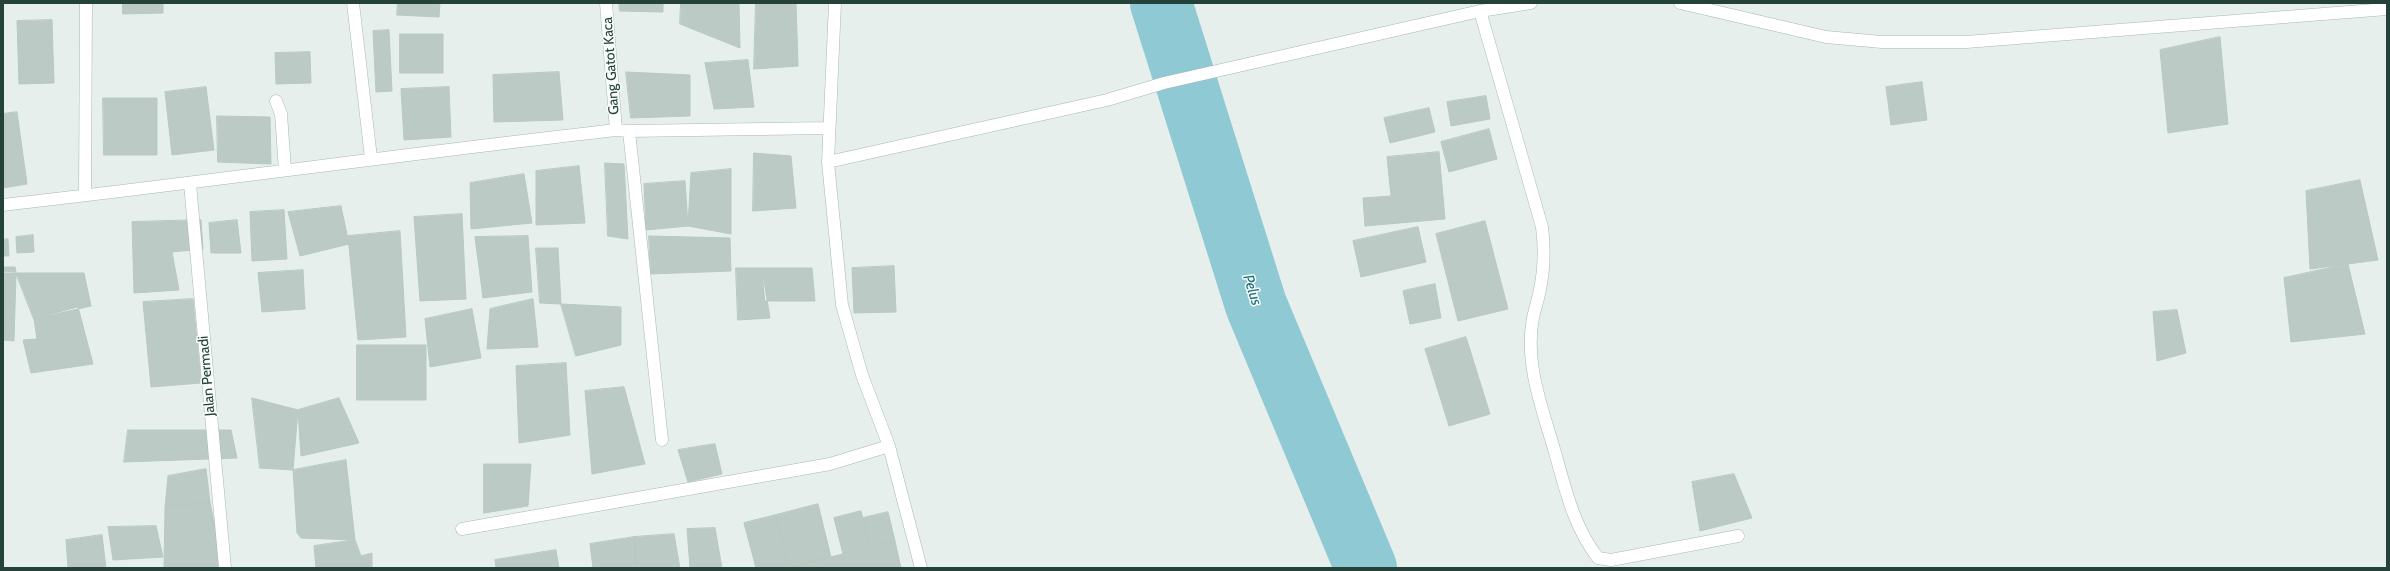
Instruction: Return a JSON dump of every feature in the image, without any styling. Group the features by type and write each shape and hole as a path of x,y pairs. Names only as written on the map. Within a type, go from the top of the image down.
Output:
{"street":[{"path":"85,196 86,3"},
{"path":"353,3 371,158"},
{"name":"Gang Gatot Kaca","path":"606,3 616,130"},
{"path":"835,3 828,128 828,162 842,305 862,375 889,446 921,568"},
{"path":"828,162 1107,100 1164,83 1480,11 1531,3"},
{"path":"1680,3 1826,37 1882,42 1966,42 2386,9"},
{"path":"1480,11 1542,228 1545,249 1540,293 1532,323 1531,355 1536,386 1574,518 1586,543 1598,558 1611,560 1738,536"},
{"path":"276,101 281,114 285,170"},
{"path":"3,205 190,184 371,158 616,130 629,132 828,128"},
{"path":"629,132 662,440"},
{"name":"Jalan Permadi","path":"190,184 225,568"},
{"path":"462,529 830,464 889,446"}],"building":[{"path":"123,3 163,3 163,13 123,14"},
{"path":"398,3 440,3 439,17 397,15"},
{"path":"619,3 663,3 663,12 620,11"},
{"path":"681,3 739,3 740,48 680,24"},
{"path":"756,3 796,3 798,66 754,69"},
{"path":"52,20 54,83 19,84 17,21"},
{"path":"389,30 392,91 376,92 373,31"},
{"path":"400,34 443,34 443,73 400,73"},
{"path":"2220,37 2228,124 2168,133 2160,50"},
{"path":"310,52 311,83 276,84 275,53"},
{"path":"748,60 754,107 714,109 705,63"},
{"path":"559,72 563,120 494,122 493,75"},
{"path":"626,72 690,75 690,116 631,118"},
{"path":"1922,82 1927,120 1891,125 1886,87"},
{"path":"206,87 214,150 172,155 165,92"},
{"path":"449,87 451,137 404,140 401,89"},
{"path":"1486,96 1490,119 1451,126 1447,102"},
{"path":"103,98 157,98 157,155 104,155"},
{"path":"1429,108 1435,132 1390,143 1384,118"},
{"path":"17,112 27,184 3,188 3,114"},
{"path":"217,116 270,117 271,164 218,162"},
{"path":"1489,129 1497,159 1449,172 1441,142"},
{"path":"1439,152 1445,219 1365,226 1363,198 1391,196 1387,157"},
{"path":"754,153 791,156 796,208 753,211"},
{"path":"605,163 624,164 628,239 608,236"},
{"path":"579,166 585,223 536,225 536,171"},
{"path":"731,169 731,234 688,226 691,173"},
{"path":"524,174 532,223 471,229 470,183"},
{"path":"2360,180 2378,260 2310,269 2306,191"},
{"path":"685,181 688,226 646,230 644,184"},
{"path":"341,206 349,244 300,256 288,212"},
{"path":"284,210 287,259 252,261 250,212"},
{"path":"462,214 466,299 420,301 414,217"},
{"path":"201,220 203,249 172,252 179,290 134,293 132,222"},
{"path":"237,220 241,253 211,253 209,223"},
{"path":"1485,221 1508,309 1458,321 1436,234"},
{"path":"1418,227 1426,262 1361,277 1353,241"},
{"path":"400,231 406,337 358,340 348,236"},
{"path":"33,235 34,252 17,253 16,237"},
{"path":"528,236 532,292 483,298 475,237"},
{"path":"649,236 730,238 731,271 651,274"},
{"path":"8,239 9,256 3,256 3,240"},
{"path":"536,248 558,248 561,304 540,303"},
{"path":"2348,264 2365,334 2291,342 2284,278"},
{"path":"894,266 896,312 854,313 852,268"},
{"path":"3,267 15,267 16,272 3,271"},
{"path":"736,268 762,268 770,318 738,320"},
{"path":"762,268 812,268 815,301 765,301"},
{"path":"303,270 305,309 262,312 258,273"},
{"path":"3,273 16,273 14,341 3,340"},
{"path":"16,273 84,273 91,306 34,319"},
{"path":"1435,284 1441,318 1410,324 1403,291"},
{"path":"193,299 201,383 151,387 143,302"},
{"path":"533,299 538,347 487,349 490,309"},
{"path":"561,304 621,307 621,345 576,356"},
{"path":"78,307 93,364 31,373 23,340 37,339 34,319"},
{"path":"472,309 481,358 430,367 425,319"},
{"path":"2177,310 2186,353 2157,361 2153,312"},
{"path":"1466,337 1490,414 1449,426 1425,349"},
{"path":"357,345 426,345 426,400 357,400"},
{"path":"566,363 570,435 519,443 516,366"},
{"path":"624,387 645,464 592,474 585,391"},
{"path":"252,398 298,410 293,470 260,468"},
{"path":"339,398 359,443 301,456 298,410"},
{"path":"128,430 231,430 237,458 124,462"},
{"path":"715,444 722,474 688,482 678,450"},
{"path":"346,460 355,540 301,538 297,533 293,470"},
{"path":"484,464 531,464 528,506 484,513"},
{"path":"206,469 210,502 165,507 168,476"},
{"path":"1734,474 1752,518 1700,531 1692,482"},
{"path":"210,502 223,568 164,568 165,507"},
{"path":"818,504 831,557 789,567 776,515"},
{"path":"861,511 870,547 843,554 834,518"},
{"path":"888,512 895,541 870,547 863,518"},
{"path":"776,515 789,568 756,568 744,523"},
{"path":"156,526 163,557 113,560 108,527"},
{"path":"715,528 722,568 690,568 687,529"},
{"path":"674,534 680,568 636,568 634,537"},
{"path":"102,535 106,568 68,568 66,540"},
{"path":"634,537 636,568 593,568 590,544"},
{"path":"355,540 361,556 372,553 372,568 316,568 314,546"},
{"path":"895,541 901,568 789,567 843,554"},
{"path":"556,550 559,568 496,568 495,560"}],"waterway":[{"name":"Pelus","path":"1161,3 1256,305 1366,568"}]}
